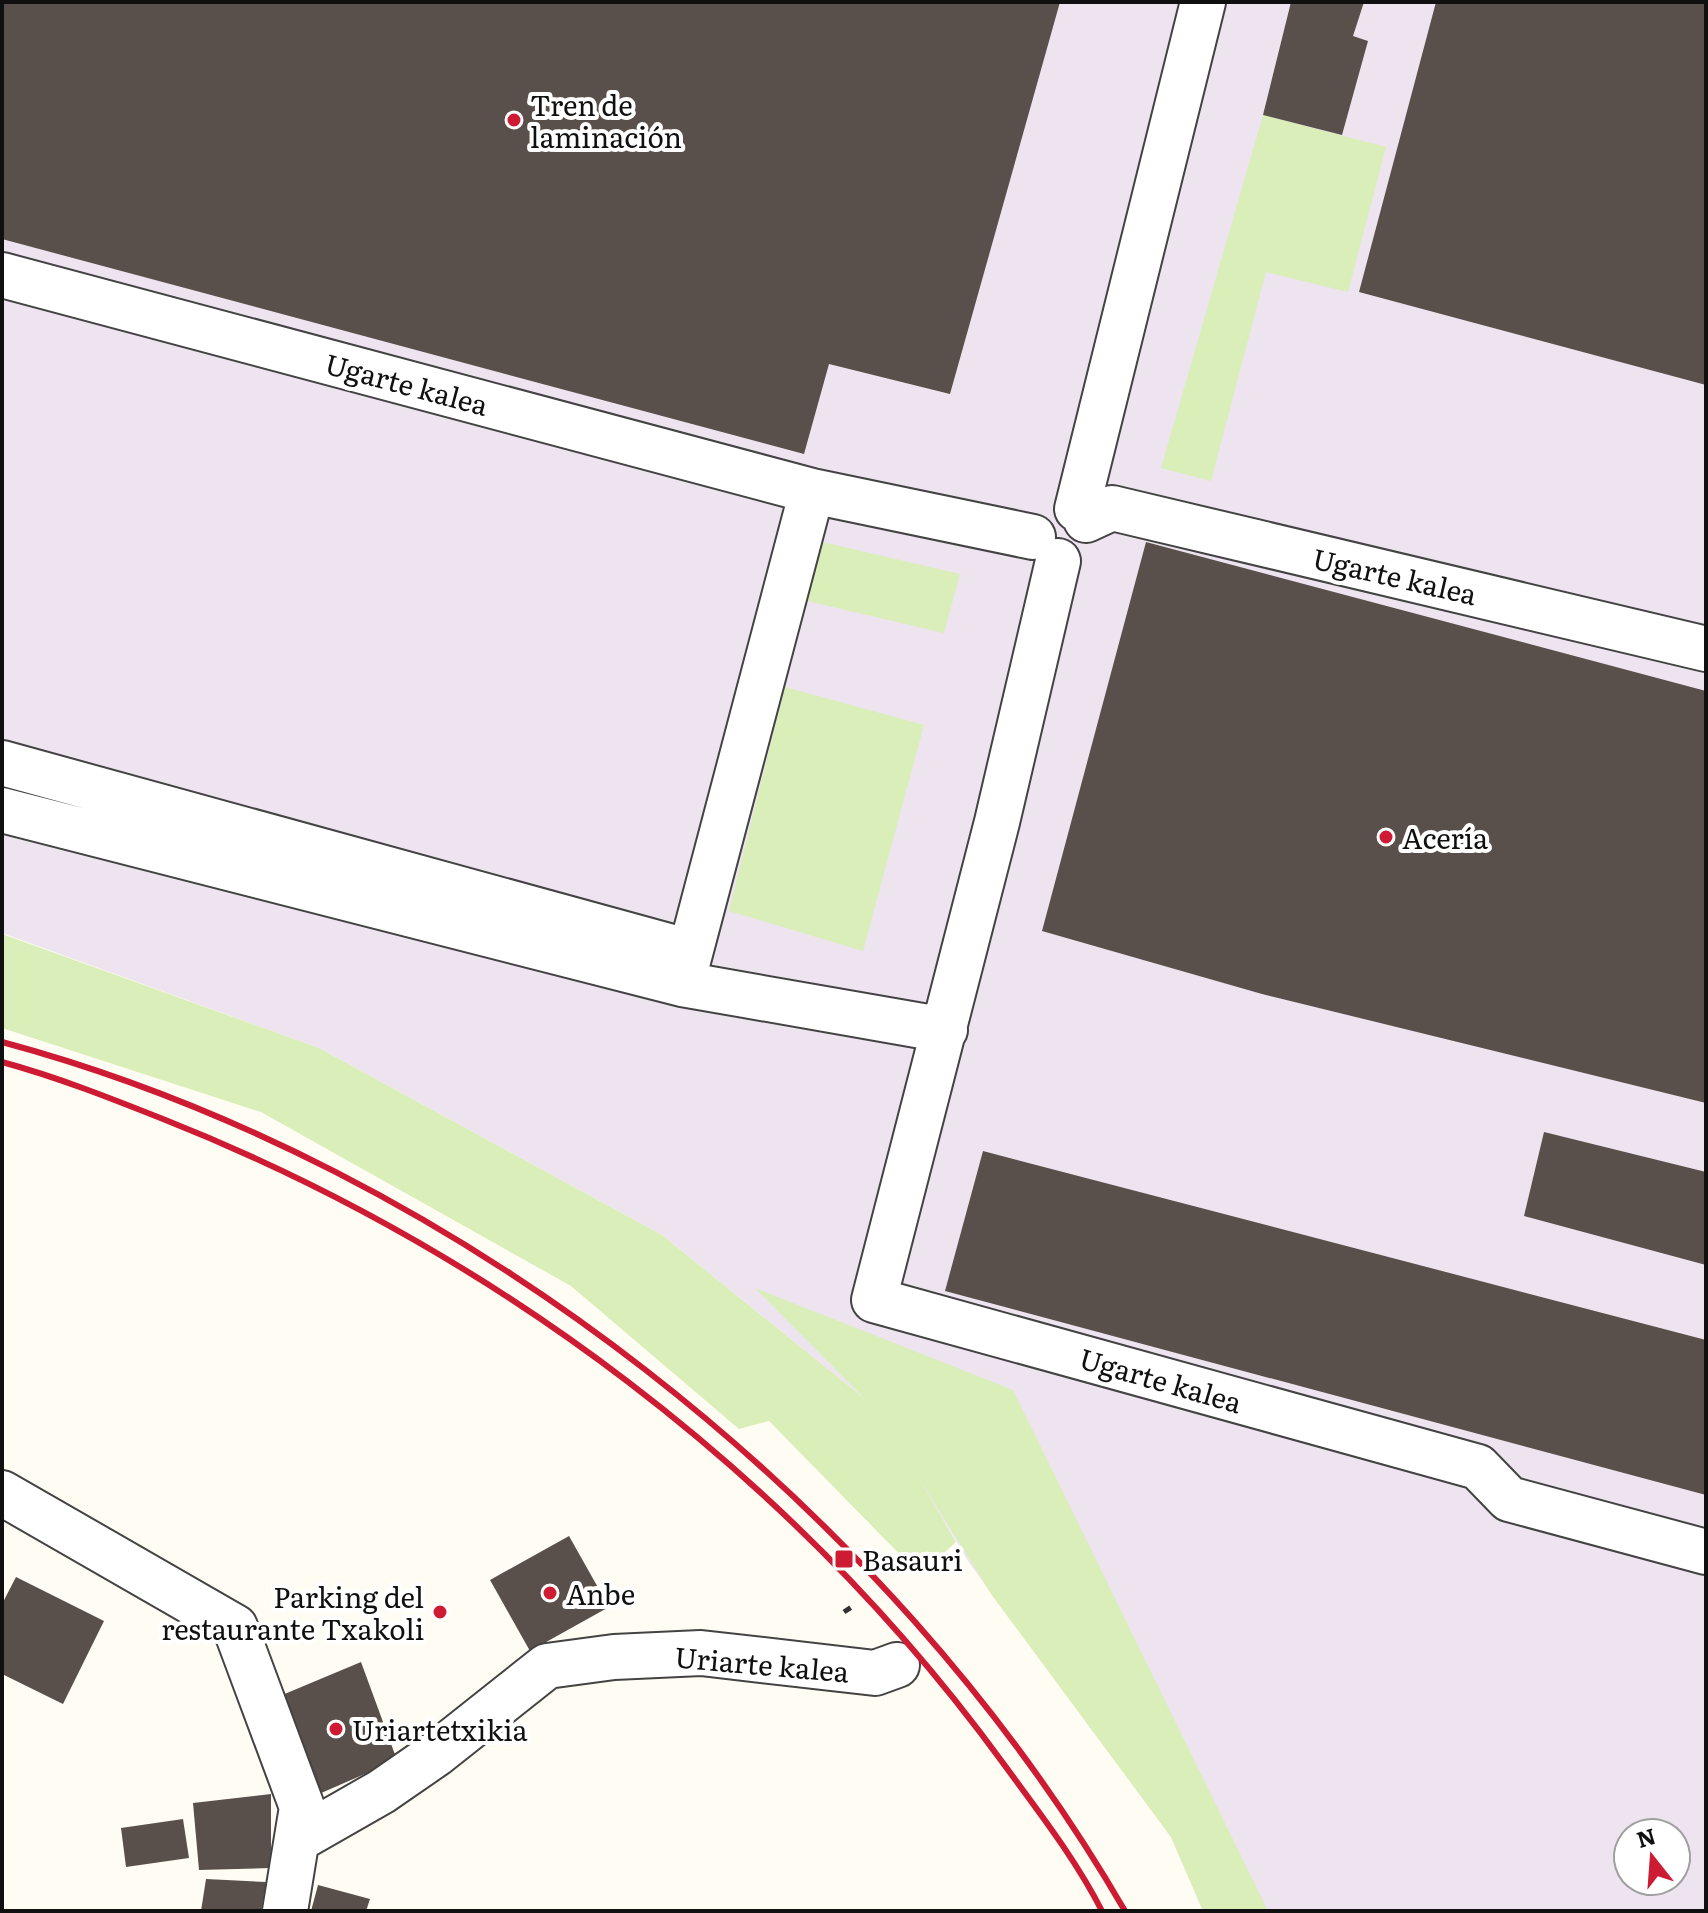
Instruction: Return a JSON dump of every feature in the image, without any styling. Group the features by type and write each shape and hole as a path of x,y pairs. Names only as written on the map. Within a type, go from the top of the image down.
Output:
{"street":[{"path":"1082,515 1203,2"},
{"name":"Ugarte kalea","path":"2,275 812,491 1045,549"},
{"path":"686,968 812,491"},
{"name":"Ugarte kalea","path":"1706,649 1112,508 1082,515 1059,505 1042,511 1032,527 1045,549 945,1030 874,1300 1478,1467 1509,1499 1706,1552"},
{"path":"2,763 686,968"},
{"path":"2,810 945,1030"},
{"path":"2,1493 235,1627 302,1807 285,1911"},
{"name":"Uriarte kalea","path":"297,1840 381,1792 436,1754 547,1666 614,1657 701,1653 875,1673 897,1665"}],"path":[{"path":"844,1612 853,1606"}],"shaded area":[{"path":"2,2 1706,2 1706,1911 1203,1911 1171,1837 970,1564 875,1407 662,1235 319,1048 2,933"}],"green space":[{"path":"1263,115 1386,147 1348,292 1266,272 1211,481 1161,468"},
{"path":"818,541 960,574 944,633 803,600"},
{"path":"785,687 924,725 863,951 729,911"},
{"path":"2,934 319,1048 662,1235 865,1399 755,1288 1013,1390 1268,1911 1203,1911 1171,1837 991,1594 916,1473 956,1542 920,1575 769,1421 739,1429 571,1286 261,1112 2,1028"}],"building":[{"name":"Tren de laminación","path":"2,2 1060,2 950,394 829,364 804,454 2,239"},
{"path":"1291,2 1364,2 1353,36 1368,41 1342,135 1263,115"},
{"path":"1436,2 1706,2 1706,385 1359,292"},
{"name":"Acería","path":"1146,542 1706,691 1706,1103 1262,994 1042,931"},
{"path":"1544,1132 1706,1172 1706,1265 1524,1216"},
{"path":"983,1151 1706,1340 1706,1495 945,1291"},
{"name":"Anbe","path":"569,1536 609,1607 530,1651 490,1580"},
{"path":"16,1577 104,1621 63,1704 2,1674 2,1604"},
{"name":"Uriartetxikia","path":"361,1662 397,1760 312,1797 275,1698"},
{"path":"271,1794 271,1868 199,1870 193,1803"},
{"path":"183,1819 189,1858 126,1867 121,1828"},
{"path":"206,1879 266,1882 261,1911 201,1911"},
{"path":"318,1885 370,1899 366,1911 311,1911"}],"railway":[{"path":"2,1042 171,1098 336,1172 495,1264 646,1370 786,1490 914,1621 1028,1762 1125,1911"},
{"path":"2,1062 123,1103 286,1172 404,1234 519,1304 628,1382 732,1467 830,1559 920,1658 1043,1817 1102,1911"}],"place":[{"name":"Tren de laminación","path":"514,120"},
{"name":"Acería","path":"1386,837"},
{"name":"Basauri","path":"844,1559"},
{"name":"Anbe","path":"550,1593"},
{"name":"Parking del restaurante Txakoli","path":"440,1612"},
{"name":"Uriartetxikia","path":"336,1729"}]}
